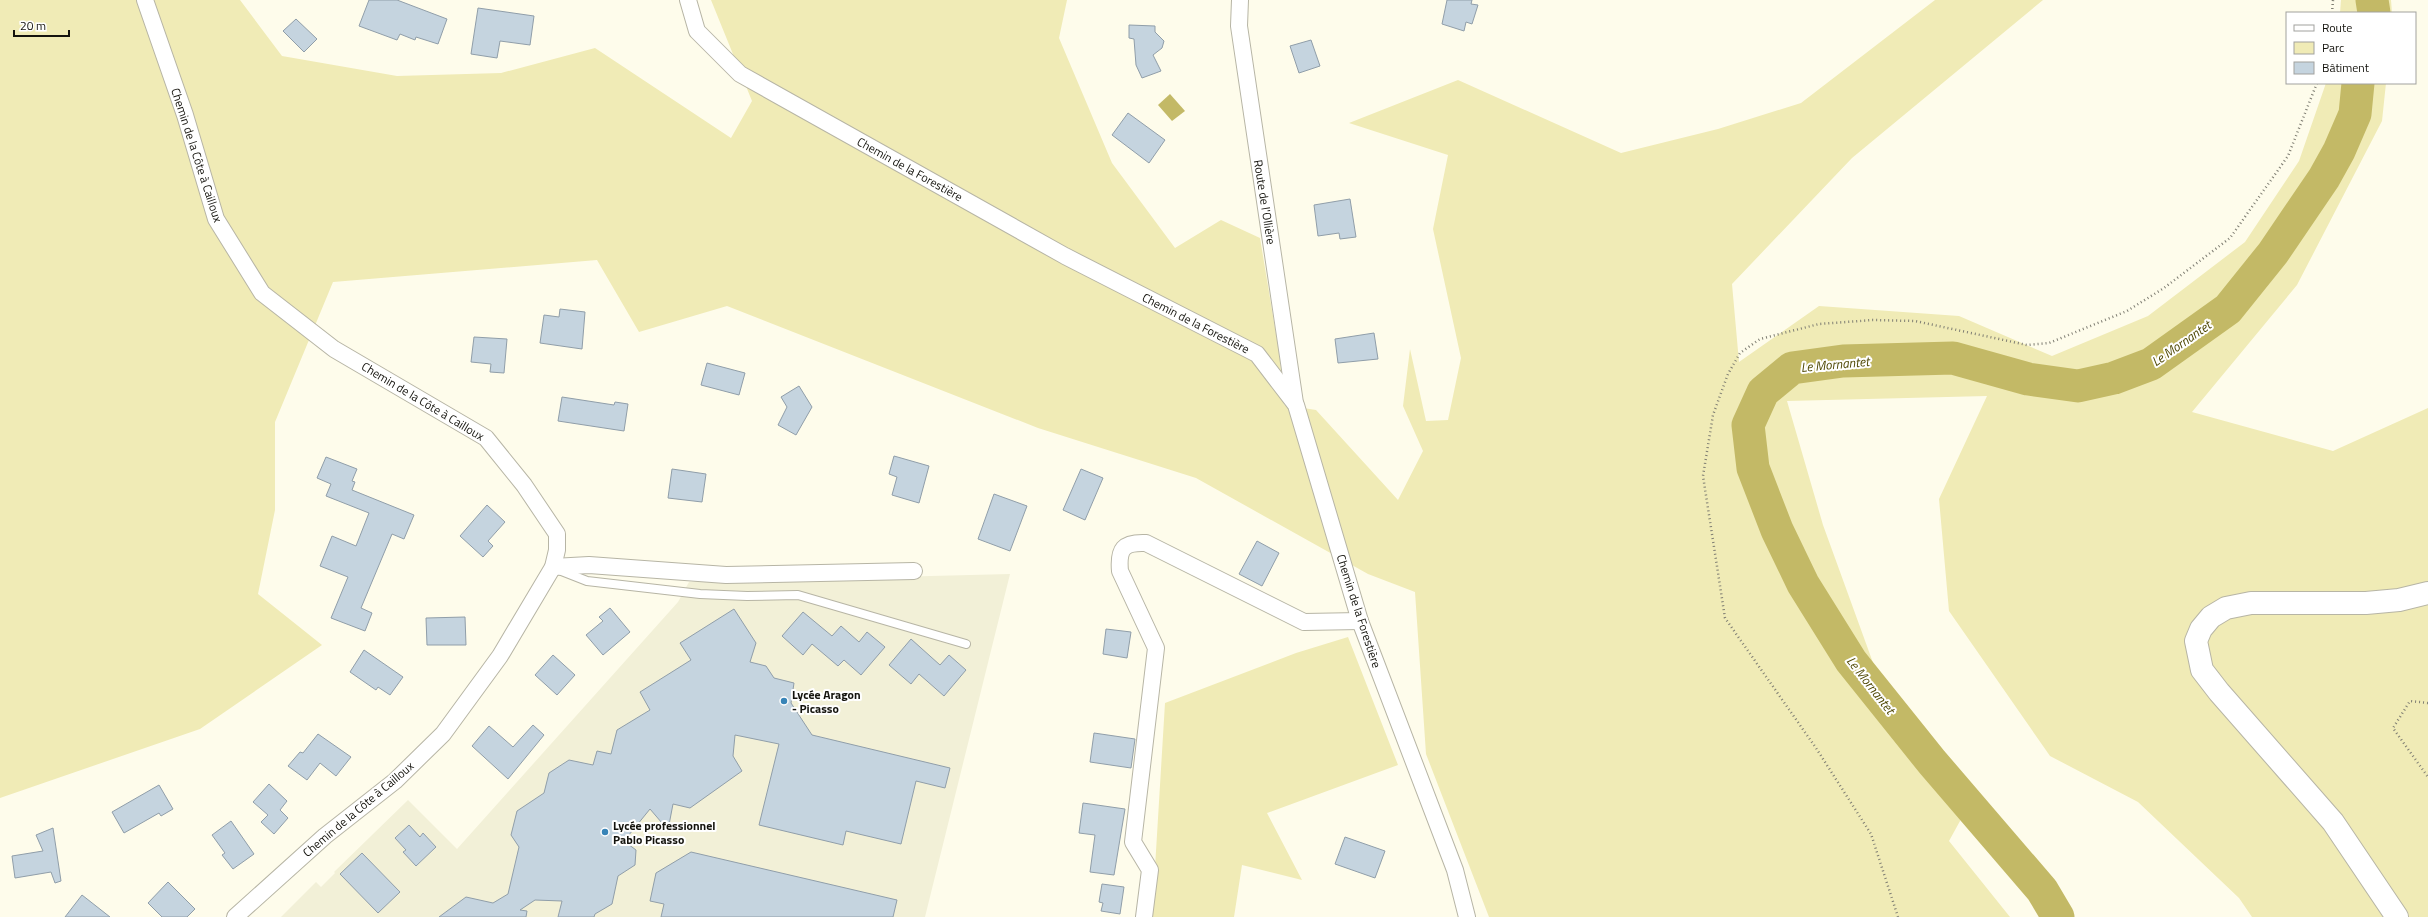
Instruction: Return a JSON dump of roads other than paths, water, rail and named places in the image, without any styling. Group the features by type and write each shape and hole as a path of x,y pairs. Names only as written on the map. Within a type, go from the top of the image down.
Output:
{"street":[{"name":"Chemin de la Côte à Cailloux","path":"145,0 185,115 216,219 262,293 334,349 486,438 524,485 557,534 557,550 553,567 500,656 443,734 395,781 325,836 235,917"},
{"name":"Chemin de la Forestière","path":"688,0 697,31 740,74 1065,256 1258,354 1296,405 1360,621 1455,870 1463,913"},
{"name":"Route de l'Ollière","path":"1240,0 1239,26 1296,405"},
{"path":"1144,917 1150,870 1133,842 1156,648 1120,571 1118,557 1125,545 1134,542 1146,543 1304,622 1360,621"},
{"path":"553,567 589,565 726,575 914,571"},
{"path":"2398,917 2333,822 2210,681 2202,670 2196,641 2201,629 2211,617 2226,608 2251,603 2373,602 2399,600 2428,593"}],"lane":[{"path":"553,567 587,581 692,594 747,596 798,595 966,644"}],"waterway":[{"name":"Le Mornantet","path":"2372,0 2374,12"},
{"name":"Le Mornantet","path":"2058,917 2042,890 1932,762 1851,661 1803,584 1777,530 1753,468 1748,425 1763,392 1792,368 1843,361 1953,358 2028,379 2078,386 2114,378 2151,364 2228,309 2273,253 2324,178 2339,151 2355,114 2358,84"}],"place":[{"name":"Lycée Aragon - Picasso","path":"784,701"},
{"name":"Lycée professionnel Pablo Picasso","path":"605,832"}]}
